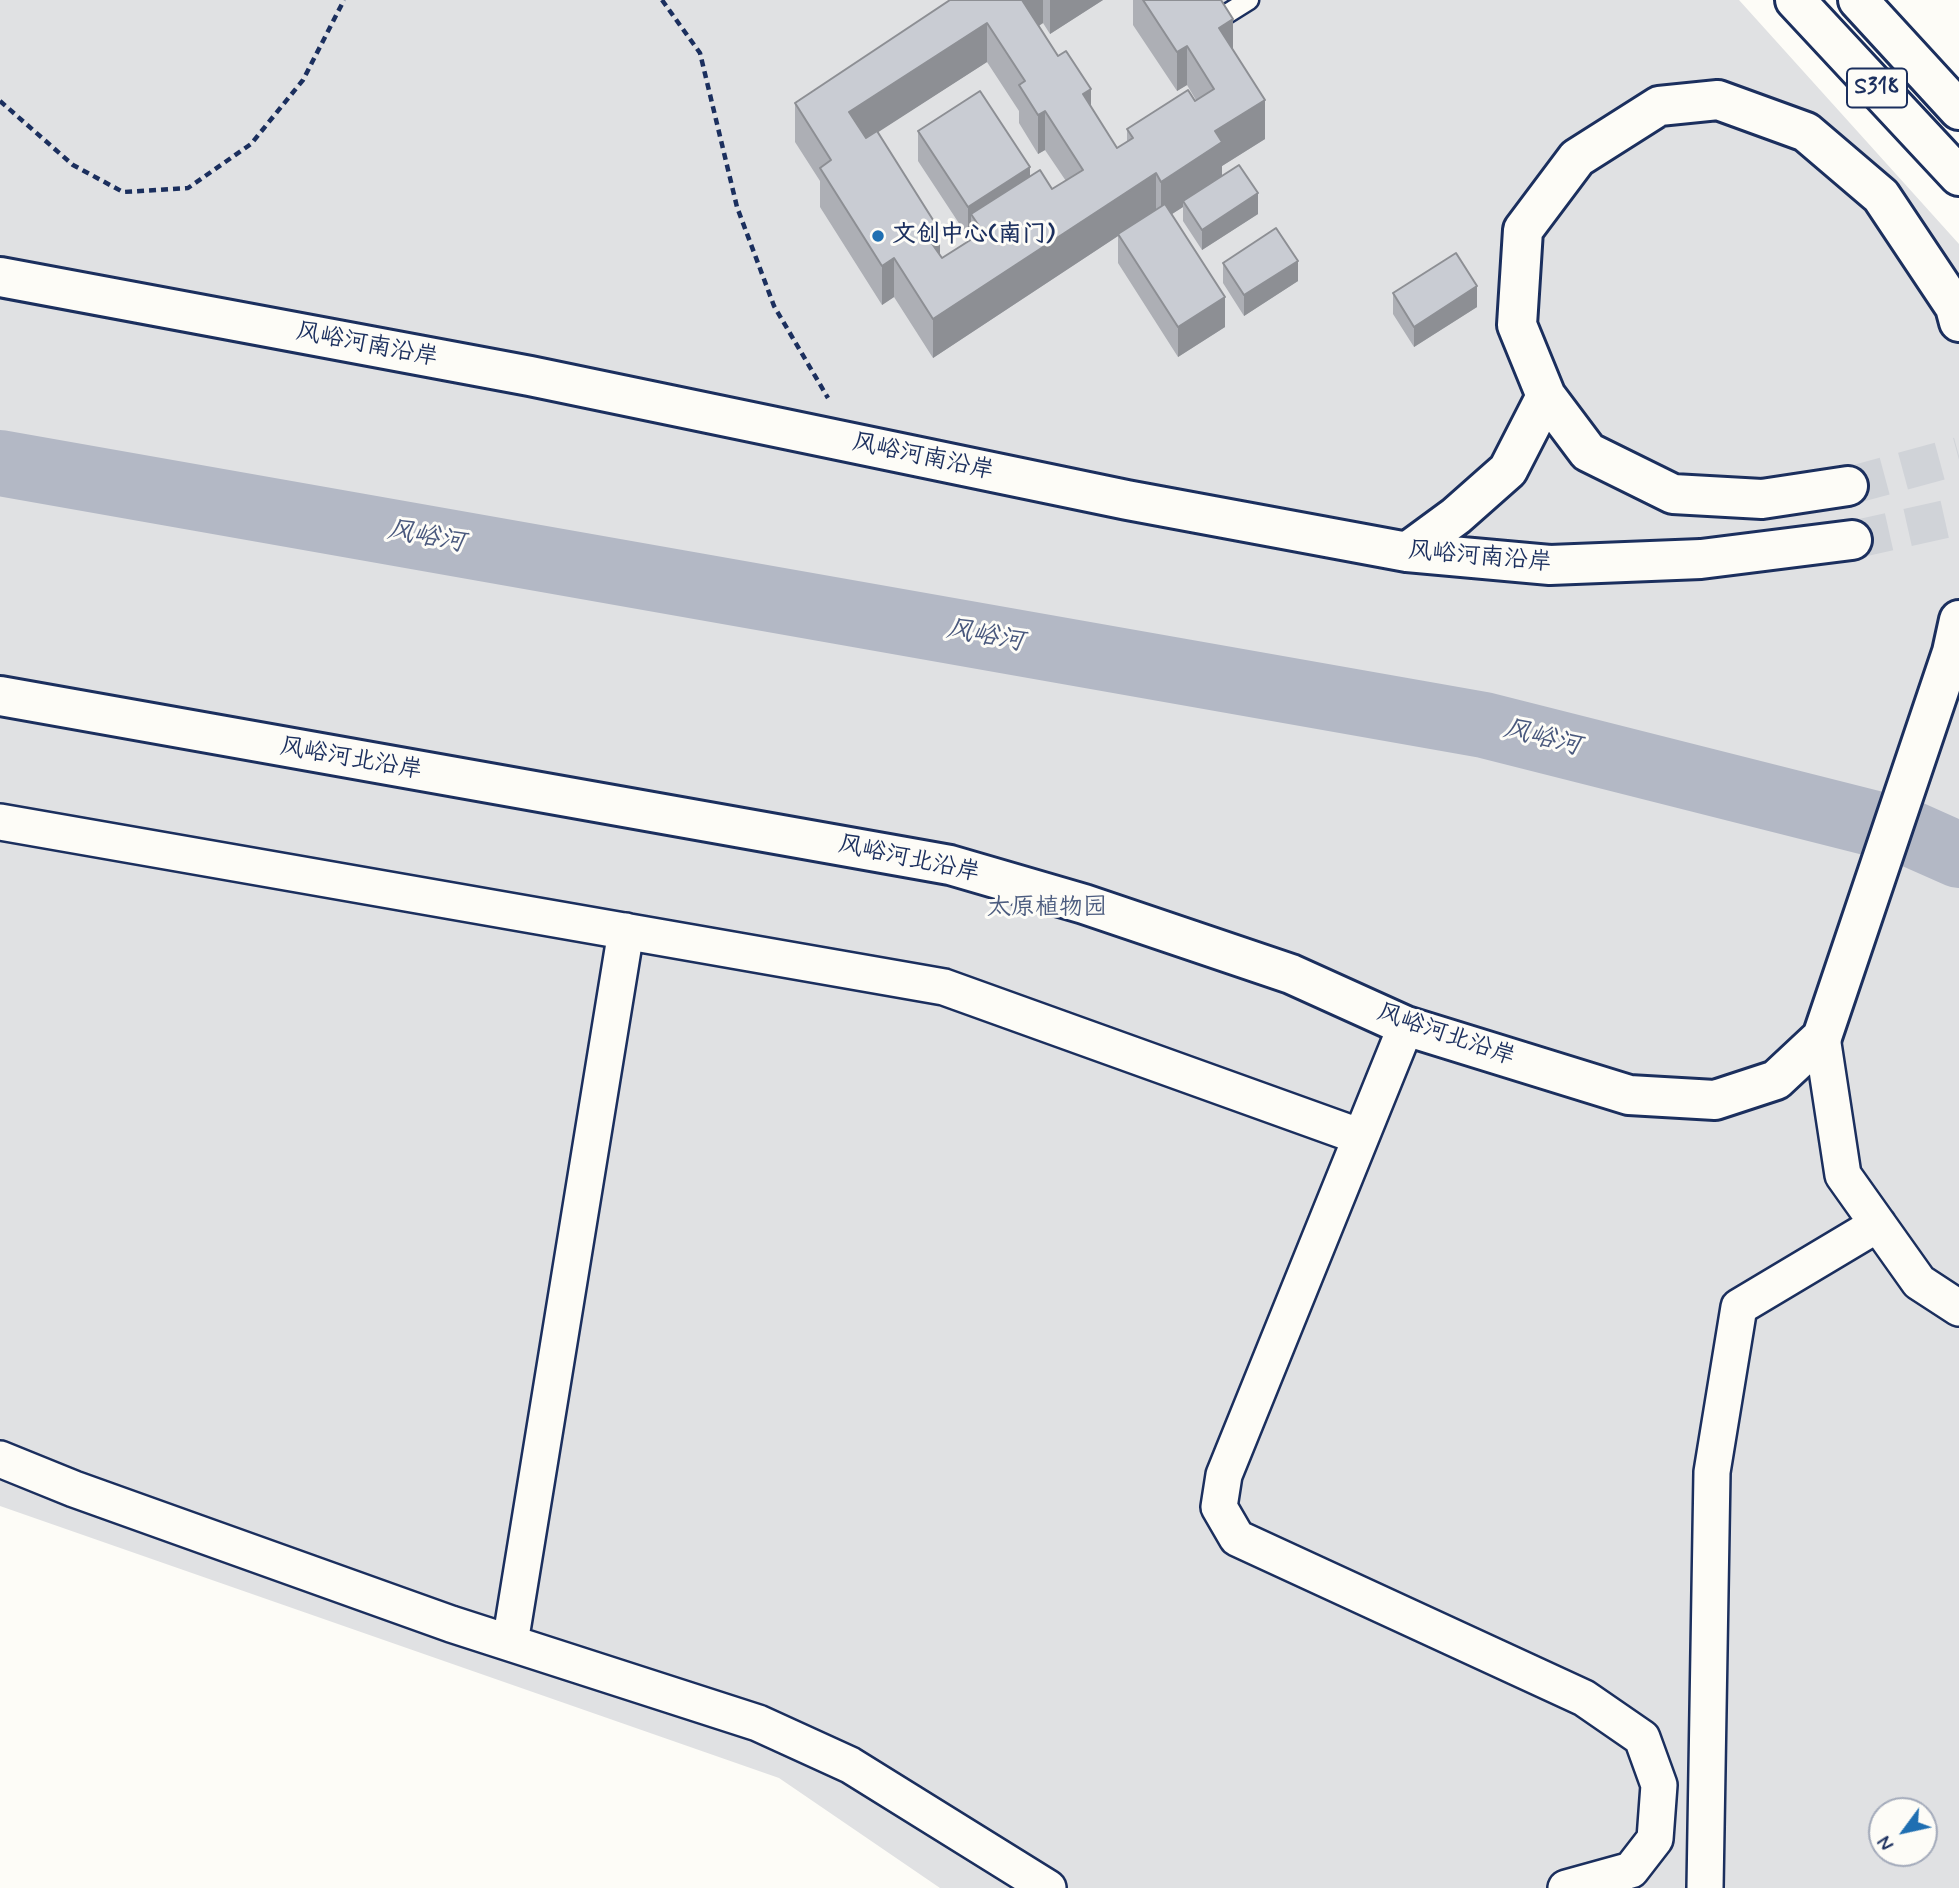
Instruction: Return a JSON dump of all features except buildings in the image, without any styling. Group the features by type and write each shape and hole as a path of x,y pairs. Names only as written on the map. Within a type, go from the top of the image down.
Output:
{"street":[{"name":"S318","path":"1795,0 1959,176"},
{"name":"S318","path":"1858,0 1959,110"},
{"path":"1848,486 1762,499 1674,494 1588,452 1546,396 1517,325 1523,230 1577,158 1659,106 1718,100 1806,132 1881,196 1955,307 1959,322"},
{"name":"风峪河南沿岸","path":"0,277 530,376 1127,500 1407,552 1550,565 1701,559 1852,540"},
{"path":"1407,552 1456,516 1507,470 1546,396"},
{"path":"1956,636 1828,1020 1843,1175 1919,1282 1959,1308"},
{"name":"风峪河北沿岸","path":"0,696 950,865 1084,904 1291,974 1406,1026 1629,1095 1715,1100 1776,1080 1828,1020"},
{"path":"0,822 944,987 1361,1137"},
{"path":"510,1643 625,931"},
{"path":"1406,1026 1224,1475 1219,1507 1237,1538 1584,1698 1642,1738 1660,1785 1655,1839 1632,1870 1566,1888"},
{"path":"1705,1888 1712,1472 1739,1307 1878,1224"},
{"path":"0,1459 87,1494 510,1643 769,1728 850,1765 1048,1888"}],"lane":[{"path":"1204,0 1217,20 1249,0"}],"path":[{"path":"0,101 73,165 122,192 188,188 251,144 303,80 344,0"},
{"path":"662,0 700,53 737,207 774,306 855,444"}],"green space":[{"name":"太原植物园","path":"0,0 1739,0 1959,244 1959,1888 940,1888 779,1778 0,1506"}],"waterway":[{"name":"风峪河","path":"0,463 1484,725 1907,832 1959,855"}],"tunnel":[{"path":"1848,486 1959,456"},
{"path":"1852,540 1959,516"}],"place":[{"name":"文创中心(南门)","path":"878,236"}]}
